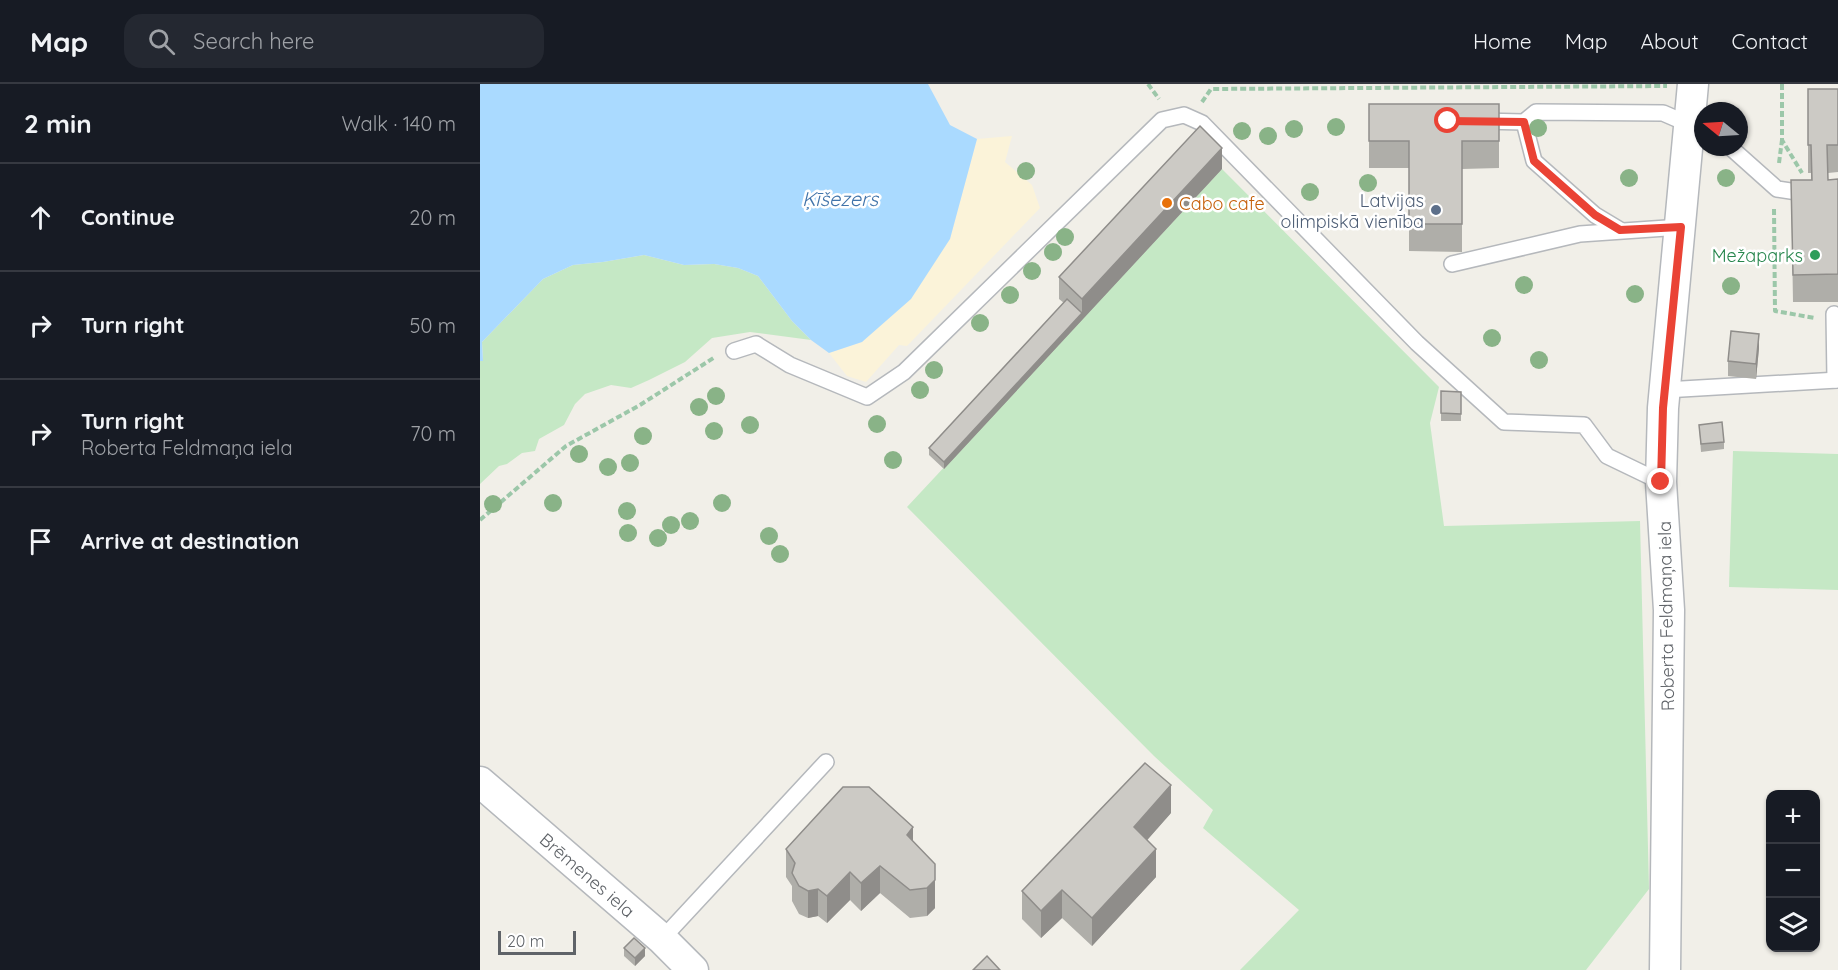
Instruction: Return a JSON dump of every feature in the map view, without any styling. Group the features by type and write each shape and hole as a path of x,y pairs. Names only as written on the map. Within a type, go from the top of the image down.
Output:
{"street":[{"name":"Roberta Feldmaņa iela","path":"1693,85 1694,102"},
{"name":"Roberta Feldmaņa iela","path":"1665,970 1669,610 1661,482 1665,390 1681,227 1694,139"},
{"name":"Brēmenes iela","path":"480,782 662,939 693,970"}],"lane":[{"path":"1469,121 1524,122 1536,112 1663,113 1694,125"},
{"path":"734,351 756,344 790,365 867,397 904,372 1162,120 1184,115 1202,123 1417,343 1504,422 1584,425 1607,456 1661,482"},
{"path":"1524,122 1534,161 1595,215 1620,230"},
{"path":"1740,156 1776,189 1809,194"},
{"path":"1452,264 1580,234 1681,227"},
{"path":"1665,390 1836,380 1834,317"},
{"path":"662,939 826,762"}],"path":[{"path":"1782,84 1782,140 1806,179 1809,194"},
{"path":"1191,118 1211,89 1693,85"},
{"path":"1776,189 1774,195 1775,310 1834,317"},
{"path":"480,520 566,446 640,405 713,358 734,351"}],"green space":[{"path":"1222,169 1439,387 1430,423 1444,526 1640,521 1649,889 1586,970 1240,970 1299,910 1203,828 1213,810 1154,756 907,507"},
{"path":"644,255 684,265 714,264 738,268 758,276 792,321 811,340 750,332 712,338 685,362 631,388 611,385 585,394 575,404 564,425 539,439 535,451 522,453 507,464 499,466 480,484 482,342 543,279 573,265"},
{"path":"1733,451 1838,454 1838,590 1729,587"}],"sand":[{"path":"1012,136 1005,162 1032,185 1040,208 907,346 899,345 866,382 847,376 829,353 862,342 950,239 977,139"}],"water":[{"name":"Ķīšezers","path":"480,84 928,84 950,125 977,139 950,239 911,299 862,342 829,353 811,340 792,321 758,276 738,268 714,264 684,265 644,255 573,265 543,279 482,342 483,361 480,361"}],"building":[{"name":"Mežaparks","path":"1808,89 1838,89 1838,145 1827,145 1828,180 1838,179 1838,274 1793,275 1791,180 1812,180 1811,145 1808,145"},
{"name":"Latvijas olimpiskā vienība","path":"1369,104 1499,104 1499,141 1462,141 1462,224 1409,224 1409,141 1369,141"},
{"path":"1200,126 1222,148 1082,299 1059,277"},
{"path":"1067,299 1082,313 944,462 929,448"},
{"path":"1731,331 1759,334 1756,364 1728,361"},
{"path":"1441,391 1461,392 1461,414 1441,413"},
{"path":"1722,422 1724,442 1701,444 1699,425"},
{"path":"1145,763 1171,785 1134,827 1156,849 1092,918 1062,890 1041,911 1022,891"},
{"path":"843,787 869,787 913,827 907,835 935,864 935,880 927,888 910,890 880,866 861,883 850,872 827,896 818,889 808,891 799,886 792,873 795,863 786,849"},
{"path":"634,938 645,948 635,958 624,948"},
{"path":"987,956 1000,970 973,970"}],"place":[{"name":"Cabo cafe","path":"1167,203"},
{"name":"Latvijas olimpiskā vienība","path":"1436,210"},
{"name":"Mežaparks","path":"1815,255"}],"route":[{"path":"1448,121 1524,122 1534,161 1595,215 1620,230 1681,227 1663,408 1661,482"}]}
